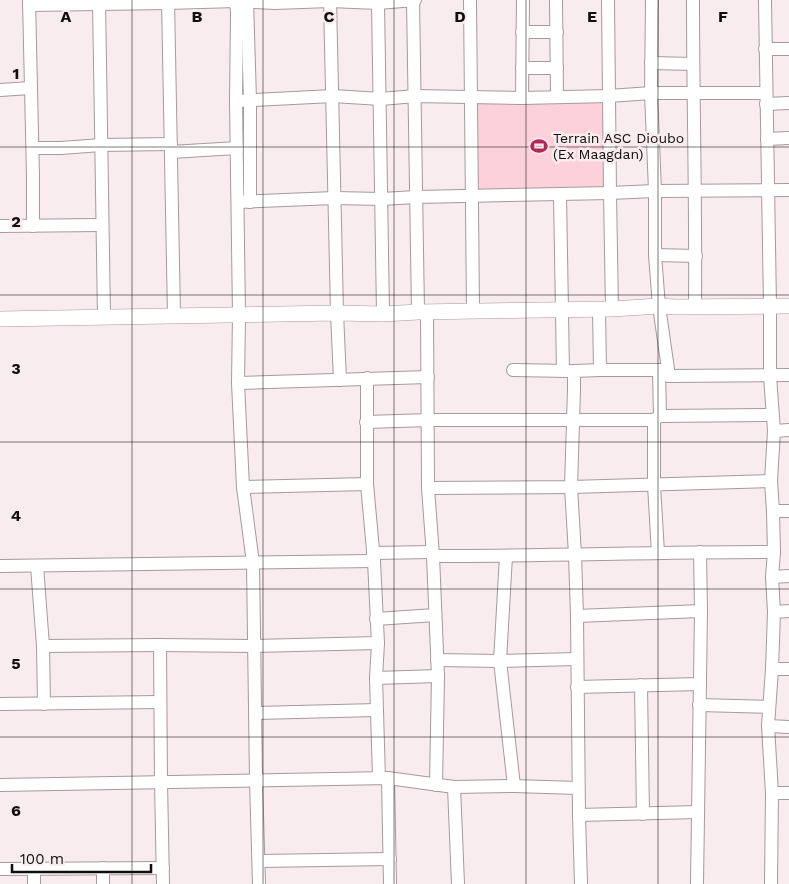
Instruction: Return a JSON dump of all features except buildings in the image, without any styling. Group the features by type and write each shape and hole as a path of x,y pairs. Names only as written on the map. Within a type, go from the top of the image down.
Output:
{"main road":[{"path":"0,319 239,314 384,314 659,306 789,306"}],"street":[{"path":"242,0 250,100 239,314 238,383 243,487 253,563 259,884"},
{"path":"242,0 237,13 236,101 237,148 244,202"},
{"path":"33,226 29,2 242,0 293,3 330,0 378,3 414,0 416,197 422,312 428,376 428,488 438,676 436,785"},
{"path":"330,0 340,380"},
{"path":"470,0 473,311"},
{"path":"522,98 523,0"},
{"path":"556,0 557,97"},
{"path":"600,370 606,309 610,193 608,0"},
{"path":"652,0 651,93 655,191 655,255 664,373 657,418 654,485 658,553"},
{"path":"693,0 696,190 695,306"},
{"path":"765,0 770,376 774,430 771,481 774,612 768,726 772,794 771,884"},
{"path":"99,2 104,317"},
{"path":"168,2 174,316"},
{"path":"378,3 384,314"},
{"path":"522,32 557,32"},
{"path":"765,49 789,49"},
{"path":"651,63 693,64"},
{"path":"522,68 557,68"},
{"path":"0,90 30,88"},
{"path":"236,101 333,96 380,99 415,96 522,98 651,93 766,99 789,103"},
{"path":"767,139 789,138"},
{"path":"32,148 101,145 237,148"},
{"path":"244,202 334,198 382,199 696,190 789,190"},
{"path":"560,194 562,309 568,371 574,389 572,487 577,616 578,788 581,884"},
{"path":"0,226 102,225"},
{"path":"655,255 696,256"},
{"path":"513,370 600,370 770,376 789,375"},
{"path":"238,383 428,376"},
{"path":"367,378 367,484 378,643 377,710 390,859 390,884"},
{"path":"366,422 429,420 573,421 773,415"},
{"path":"774,430 789,430"},
{"path":"428,488 572,487 771,481"},
{"path":"243,487 367,484"},
{"path":"773,512 789,511"},
{"path":"697,884 700,552"},
{"path":"0,566 253,563 433,554 506,556 774,552"},
{"path":"506,556 500,661 514,786"},
{"path":"37,566 44,704"},
{"path":"772,576 789,576"},
{"path":"577,616 700,611"},
{"path":"774,612 789,611"},
{"path":"376,619 436,615"},
{"path":"42,646 254,646 378,643"},
{"path":"160,645 163,884"},
{"path":"437,660 577,659"},
{"path":"772,669 789,669"},
{"path":"376,678 438,676"},
{"path":"577,687 700,684"},
{"path":"642,685 644,814"},
{"path":"0,704 160,702"},
{"path":"699,705 769,707"},
{"path":"256,713 377,710"},
{"path":"768,726 789,727"},
{"path":"0,785 383,778 454,787 578,788"},
{"path":"454,787 458,884"},
{"path":"772,794 789,793"},
{"path":"579,815 698,812"},
{"path":"259,861 390,859"},
{"path":"103,868 103,884"},
{"path":"0,869 163,868"},
{"path":"34,869 34,884"}],"shaded area":[{"name":"Terrain ASC Dioubo (Ex Maagdan)","path":"605,100 606,190 474,193 473,102"}],"place":[{"name":"Terrain ASC Dioubo (Ex Maagdan)","path":"539,146"}]}
